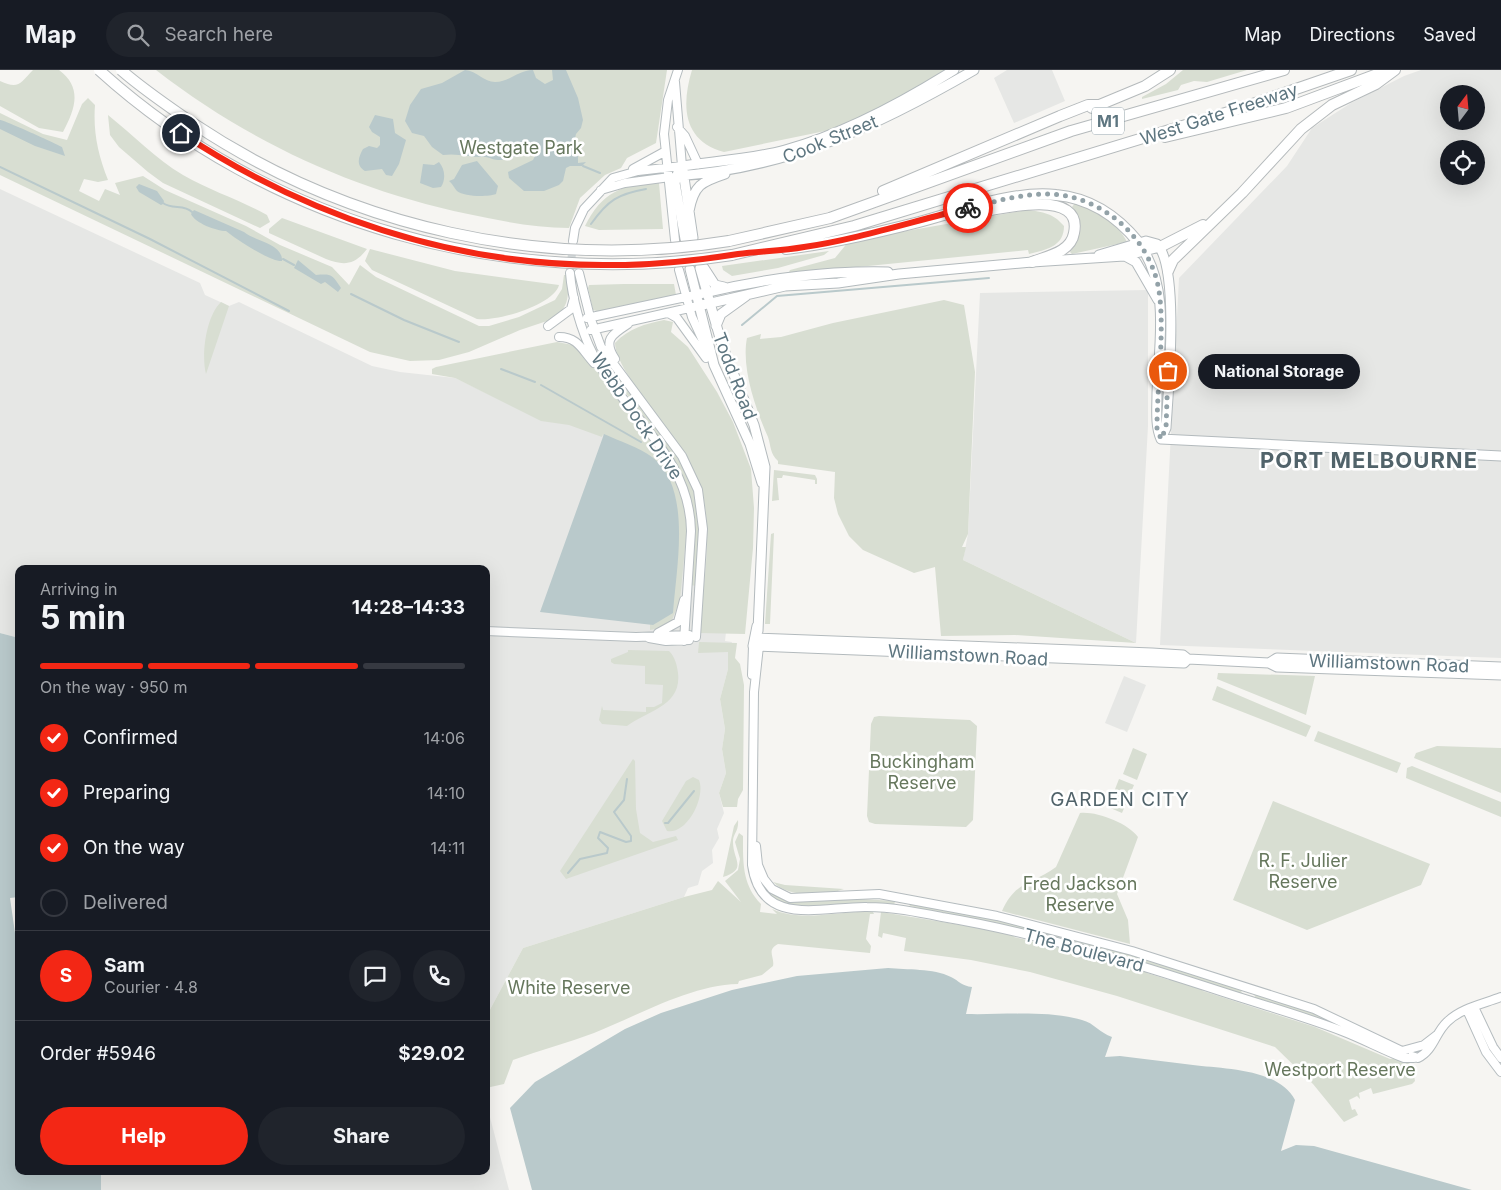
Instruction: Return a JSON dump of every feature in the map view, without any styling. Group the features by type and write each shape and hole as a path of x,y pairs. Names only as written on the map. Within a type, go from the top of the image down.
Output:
{"highway":[{"name":"West Gate Freeway","path":"99,70 162,120 219,159 296,198 376,229 458,250 545,263 644,264 735,255 854,226 1235,110 1351,70"},
{"name":"West Gate Freeway","path":"121,70 170,108 227,146 324,194 408,223 471,237 547,248 631,250 729,241 801,226 843,213 1071,131 1284,70"},
{"path":"934,179 995,150 1145,86 1170,70"},
{"name":"M1","path":"1096,153 1267,113 1388,70"},
{"path":"1168,272 1173,260 1222,212 1292,138 1316,117 1340,100 1376,84 1394,70"},
{"path":"843,213 854,204 1060,116 1088,105 1098,105"},
{"path":"735,255 804,247 920,222 1019,197 1056,194 1078,199 1100,209 1117,220 1143,245"},
{"path":"920,222 1022,205 1047,204 1062,208 1070,214 1074,223 1072,240 1063,249 1032,262"},
{"path":"1160,247 1194,231 1222,212"}],"main road":[{"name":"Cook Street","path":"682,166 769,154 800,146 860,121 910,96 954,70"},
{"name":"Cook Street","path":"680,176 750,166 785,158 844,136 974,70"},
{"path":"682,166 679,209 689,238 689,211 692,194 703,183 750,166"},
{"path":"680,176 689,211"},
{"path":"716,326 721,314 743,298 760,290 898,274 1124,256 1143,245"},
{"path":"1143,245 1156,277 1160,305 1157,428 1161,439"},
{"path":"1094,257 1143,245 1160,247 1168,272 1170,301 1166,428 1161,439"},
{"path":"1124,256 1136,262 1160,305"},
{"path":"698,268 715,285 727,287"},
{"name":"Todd Road","path":"698,268 716,326 758,436 765,468 756,642"},
{"name":"Todd Road","path":"698,268 694,308 716,369 750,444 763,486"},
{"path":"695,295 771,278 872,271 898,274"},
{"name":"Webb Dock Drive","path":"694,308 760,290"},
{"path":"1161,439 1501,456"},
{"name":"Williamstown Road","path":"756,642 1185,659 1501,675"},
{"name":"Williamstown Road","path":"1274,663 1501,667"}],"street":[{"path":"622,174 682,166 677,127 675,82 678,70"},
{"path":"674,240 664,152 666,112 670,90 675,82"},
{"path":"677,127 685,136 698,164"},
{"path":"573,241 580,216 610,180 664,152"},
{"path":"601,190 625,183 680,176"},
{"name":"Todd Road","path":"679,270 686,298 694,308"},
{"name":"Webb Dock Drive","path":"570,273 574,296 592,353 669,459 685,490 691,522 685,638"},
{"name":"Webb Dock Drive","path":"490,631 696,637 703,529 698,490 682,456 605,353 590,317 579,273"},
{"path":"581,320 695,295"},
{"path":"548,326 571,309 574,296"},
{"name":"Webb Dock Drive","path":"594,329 694,308"},
{"path":"669,314 677,318 716,369"},
{"path":"626,379 610,351 609,342 617,331 642,318"},
{"path":"584,331 594,329"},
{"path":"559,337 567,337 576,341 592,361 608,376"},
{"path":"646,637 676,624 687,591"},
{"name":"Todd Road","path":"755,879 752,857 756,642"},
{"name":"Todd Road","path":"754,812 757,862 764,879"},
{"name":"The Boulevard","path":"755,879 768,898 781,907 792,910 854,907 903,910 986,924 1119,958 1341,1031 1402,1058 1417,1057"},
{"name":"The Boulevard","path":"764,879 772,889 790,898 869,893 997,916 1071,935 1132,951 1328,1014 1400,1050 1408,1050 1415,1047"},
{"path":"903,910 904,898"},
{"path":"1068,945 1071,935"},
{"path":"1246,999 1250,989"},
{"path":"1437,1036 1424,1045 1415,1047 1411,1053 1417,1057 1429,1050 1448,1021 1470,1008 1501,997"},
{"path":"1470,1008 1501,1058"},
{"path":"1470,1008 1486,1052 1501,1072"}],"shaded area":[{"path":"465,70 495,82 533,70 536,78 545,84 553,80 552,70 566,70 578,98 583,120 581,128 576,134 573,147 578,154 578,163 586,162 582,166 566,168 563,181 559,185 544,191 524,191 509,178 508,172 533,160 535,156 533,153 498,160 453,154 443,155 432,147 424,136 412,133 405,121 410,105 421,89 442,83"},
{"path":"1007,70 1052,70 1065,101 1014,123 994,78"},
{"path":"1421,70 1501,70 1501,658 1160,645 1179,278 1287,166 1312,128 1351,103 1404,76"},
{"path":"375,115 393,119 395,133 406,140 399,164 392,176 386,175 382,169 365,171 359,164 359,158 363,149 369,146 377,148 380,145 380,137 372,132 369,127"},
{"path":"0,120 62,147 65,156 35,146 0,129"},
{"path":"477,161 498,186 496,194 482,196 460,193 449,181 454,179 462,165"},
{"path":"439,162 444,174 444,181 441,187 433,188 420,183 423,164 434,165"},
{"path":"139,184 157,191 164,201 163,204 161,205 139,192 136,187"},
{"path":"0,189 200,283 205,295 229,306 239,302 372,366 400,372 455,378 542,420 655,394 710,435 728,615 725,641 732,642 728,652 728,669 720,699 725,729 722,749 726,773 719,793 724,813 717,829 719,838 712,850 713,863 702,871 698,885 688,888 684,897 523,948 490,1010 490,565 15,565 15,637 0,633"},
{"path":"194,210 273,246 281,255 282,261 262,254 226,231 201,223 191,214"},
{"path":"298,260 316,275 331,276 341,288 338,292 325,282 321,284 294,268"},
{"path":"1148,290 1148,426 1136,643 963,560 968,534 980,293"},
{"path":"604,434 647,453 665,471 673,488 679,530 673,613 653,625 540,612"},
{"path":"0,633 15,637 15,897 10,898 15,933 15,1175 101,1175 101,1190 0,1190"},
{"path":"1124,676 1146,685 1127,732 1105,723"},
{"path":"888,968 936,972 972,987 966,1014 1040,1014 1086,1021 1112,1037 1105,1057 1120,1056 1234,1069 1263,1076 1287,1089 1295,1100 1281,1151 1296,1145 1314,1146 1472,1190 532,1190 510,1108 535,1082 625,1029 661,1013 732,990 797,976"},
{"path":"490,1117 509,1190 79,1190 80,1175 490,1175"}],"green space":[{"path":"33,70 59,70 67,77 71,84 74,91 73,107 63,132 39,128 0,106 0,81 11,85 19,84"},
{"name":"Westgate Park","path":"156,70 667,70 656,143 627,158 621,168 605,175 580,198 569,228 556,228 505,222 425,204 343,177 265,141 228,120"},
{"path":"692,70 949,70 903,99 830,130 724,152 710,147 700,140 688,120 686,109 687,96"},
{"path":"1183,70 1247,70 1207,82 1194,81 1181,85 1178,90 1142,99 1142,97 1166,84"},
{"path":"88,98 95,105 97,143 101,162 108,180 98,182 84,179 79,191 99,201 105,189 120,195 115,183 143,176 165,190 246,226 280,245 332,267 349,285 360,265 376,277 479,326 489,326 519,317 555,300 562,289 564,275 567,275 568,294 563,310 553,319 520,330 469,352 439,360 410,361 370,352 0,175 0,113 43,134 67,140 82,104"},
{"path":"108,115 173,169 194,181 267,215 270,222 260,228 163,183 119,147 110,135"},
{"path":"659,183 663,229 599,230 585,226 599,205 614,192 634,185"},
{"path":"1075,203 1112,223 1127,242 1072,254 1070,252 1080,230 1079,219 1072,207"},
{"path":"1027,210 1047,214 1056,218 1064,226 1058,242 1050,248 1029,254 1028,250 788,274 790,270 835,258 849,241"},
{"path":"282,218 367,249 358,258 349,263 338,263 326,259 269,233 269,229"},
{"path":"370,249 455,271 559,285 555,292 547,299 523,311 497,318 477,319 372,270 365,261"},
{"path":"829,251 824,255 778,268 732,276 723,270 722,266"},
{"path":"674,284 676,295 600,312 593,310 589,285"},
{"path":"944,300 964,305 975,372 968,534 962,547 966,547 963,560 1136,643 1015,635 941,636 935,567 914,573 863,550 849,536 838,514 834,498 835,472 778,464 772,453 751,389 746,362 747,338 761,334 760,339 781,337 833,323"},
{"path":"221,302 229,306 206,374 204,357 208,326 216,308"},
{"path":"664,320 673,322 671,332 688,347 717,392 733,422 751,469 754,508 753,548 745,634 699,633 707,537 704,499 699,482 691,467 626,372 618,356 615,343 620,338 638,327"},
{"path":"557,342 573,345 608,381 671,470 684,498 687,527 680,600 672,620 660,628 650,630 650,624 653,625 603,434 602,437 569,425 541,421 455,378 432,374 432,369 436,367"},
{"path":"621,379 675,451 691,483 696,498 699,520 696,586 691,585 694,520 685,483 653,429 617,382"},
{"path":"774,470 815,475 817,484 815,484 815,480 783,475 782,478 777,478 779,500 772,501"},
{"path":"774,533 770,624 765,624 771,534"},
{"path":"699,642 737,643 735,658 740,664 744,685 743,790 738,799 737,807 723,807 719,793 726,773 722,749 725,729 720,699 728,669 728,652 698,653"},
{"path":"628,650 669,651 673,656 678,673 678,684 675,693 662,706 627,726 602,724 599,720 602,706 603,710 646,712 646,707 654,707 662,703 663,685 645,684 645,666 614,664 611,662 611,659 628,652"},
{"path":"1218,673 1315,676 1306,715 1217,679"},
{"path":"1217,686 1311,726 1306,737 1212,700"},
{"name":"Buckingham Reserve","path":"874,717 970,720 977,726 973,820 966,827 875,824 869,822 867,816 871,724"},
{"path":"1318,731 1401,763 1397,773 1314,741"},
{"path":"1437,746 1501,748 1501,793 1414,758 1416,753"},
{"path":"1133,748 1147,754 1137,780 1123,774"},
{"path":"633,759 635,761 636,809 640,833 653,842 676,836 678,840 566,879 560,871"},
{"path":"1412,766 1501,802 1501,817 1406,778 1407,768"},
{"path":"693,777 699,780 700,787 697,805 688,821 674,831 667,831 662,821 686,781"},
{"path":"1119,779 1134,785 1122,813 1108,807"},
{"name":"R. F. Julier Reserve","path":"1273,801 1430,864 1421,885 1307,930 1233,900"},
{"name":"Fred Jackson Reserve","path":"1080,813 1094,814 1111,819 1127,827 1138,837 1117,894 1128,920 1130,944 1002,911 1007,901 1019,888 1056,867"},
{"path":"738,820 738,827 733,842 737,867 731,874 723,877 734,826"},
{"name":"White Reserve","path":"739,833 743,836 745,873 750,889 761,904 760,912 777,914 772,909 784,913 809,916 873,912 874,914 870,914 866,939 871,946 870,953 778,944 772,949 773,966 762,975 739,981 738,984 720,986 684,995 594,1033 513,1060 504,1084 490,1087 490,1010 523,948 684,897 712,890 718,881 741,902 725,881 738,870 740,859 735,842"},
{"path":"756,864 777,894 895,901 894,906 813,909 782,904 771,898 764,891"},
{"path":"773,882 785,885 844,889 827,893 807,894 788,891"},
{"path":"908,903 1001,918 1067,937 1068,939 1065,942 910,906"},
{"name":"Westport Reserve","path":"881,912 973,927 976,924 1011,932 1014,937 1065,949 1069,946 1083,950 1085,954 1145,968 1147,973 1169,980 1173,977 1199,986 1203,991 1315,1027 1390,1059 1401,1058 1409,1062 1415,1081 1412,1084 1373,1094 1371,1088 1359,1093 1360,1099 1357,1096 1349,1100 1352,1110 1355,1109 1358,1115 1344,1122 1313,1084 1275,1047 1117,996 1030,972 971,960 904,951 906,938 883,933 882,938 878,936"},
{"path":"1074,938 1195,973 1241,990 1242,994 1073,943"},
{"path":"1253,993 1322,1014 1408,1053 1409,1056 1256,998"}],"waterway":[{"path":"583,166 600,173"},
{"path":"0,167 150,239 289,311"},
{"path":"591,224 614,199 628,193 646,189"},
{"path":"163,203 185,208 192,212"},
{"path":"283,259 294,265"},
{"path":"742,325 777,296 989,278"},
{"path":"351,294 404,320 459,342"},
{"path":"501,369 535,382"},
{"path":"541,385 641,442"},
{"path":"568,873 580,859 607,853 608,848 598,838 600,832 626,842 631,841 631,836 614,812 624,800 627,779"},
{"path":"665,823 668,823 694,791"}],"tunnel":[{"path":"570,273 573,243"}],"way so far":[{"path":"968,208 1026,196 1056,194 1093,205 1117,220 1139,243 1150,260 1160,293 1157,428 1161,439 1166,428 1168,371"}],"place":[{"name":"National Storage","path":"1168,371"}],"district":[{"name":"PORT MELBOURNE","path":"1369,460"},
{"name":"GARDEN CITY","path":"1120,799"}],"route":[{"path":"181,133 219,159 271,186 345,218 376,229 431,244 488,256 545,263 603,266 662,264 804,247 920,222 968,208"}]}
